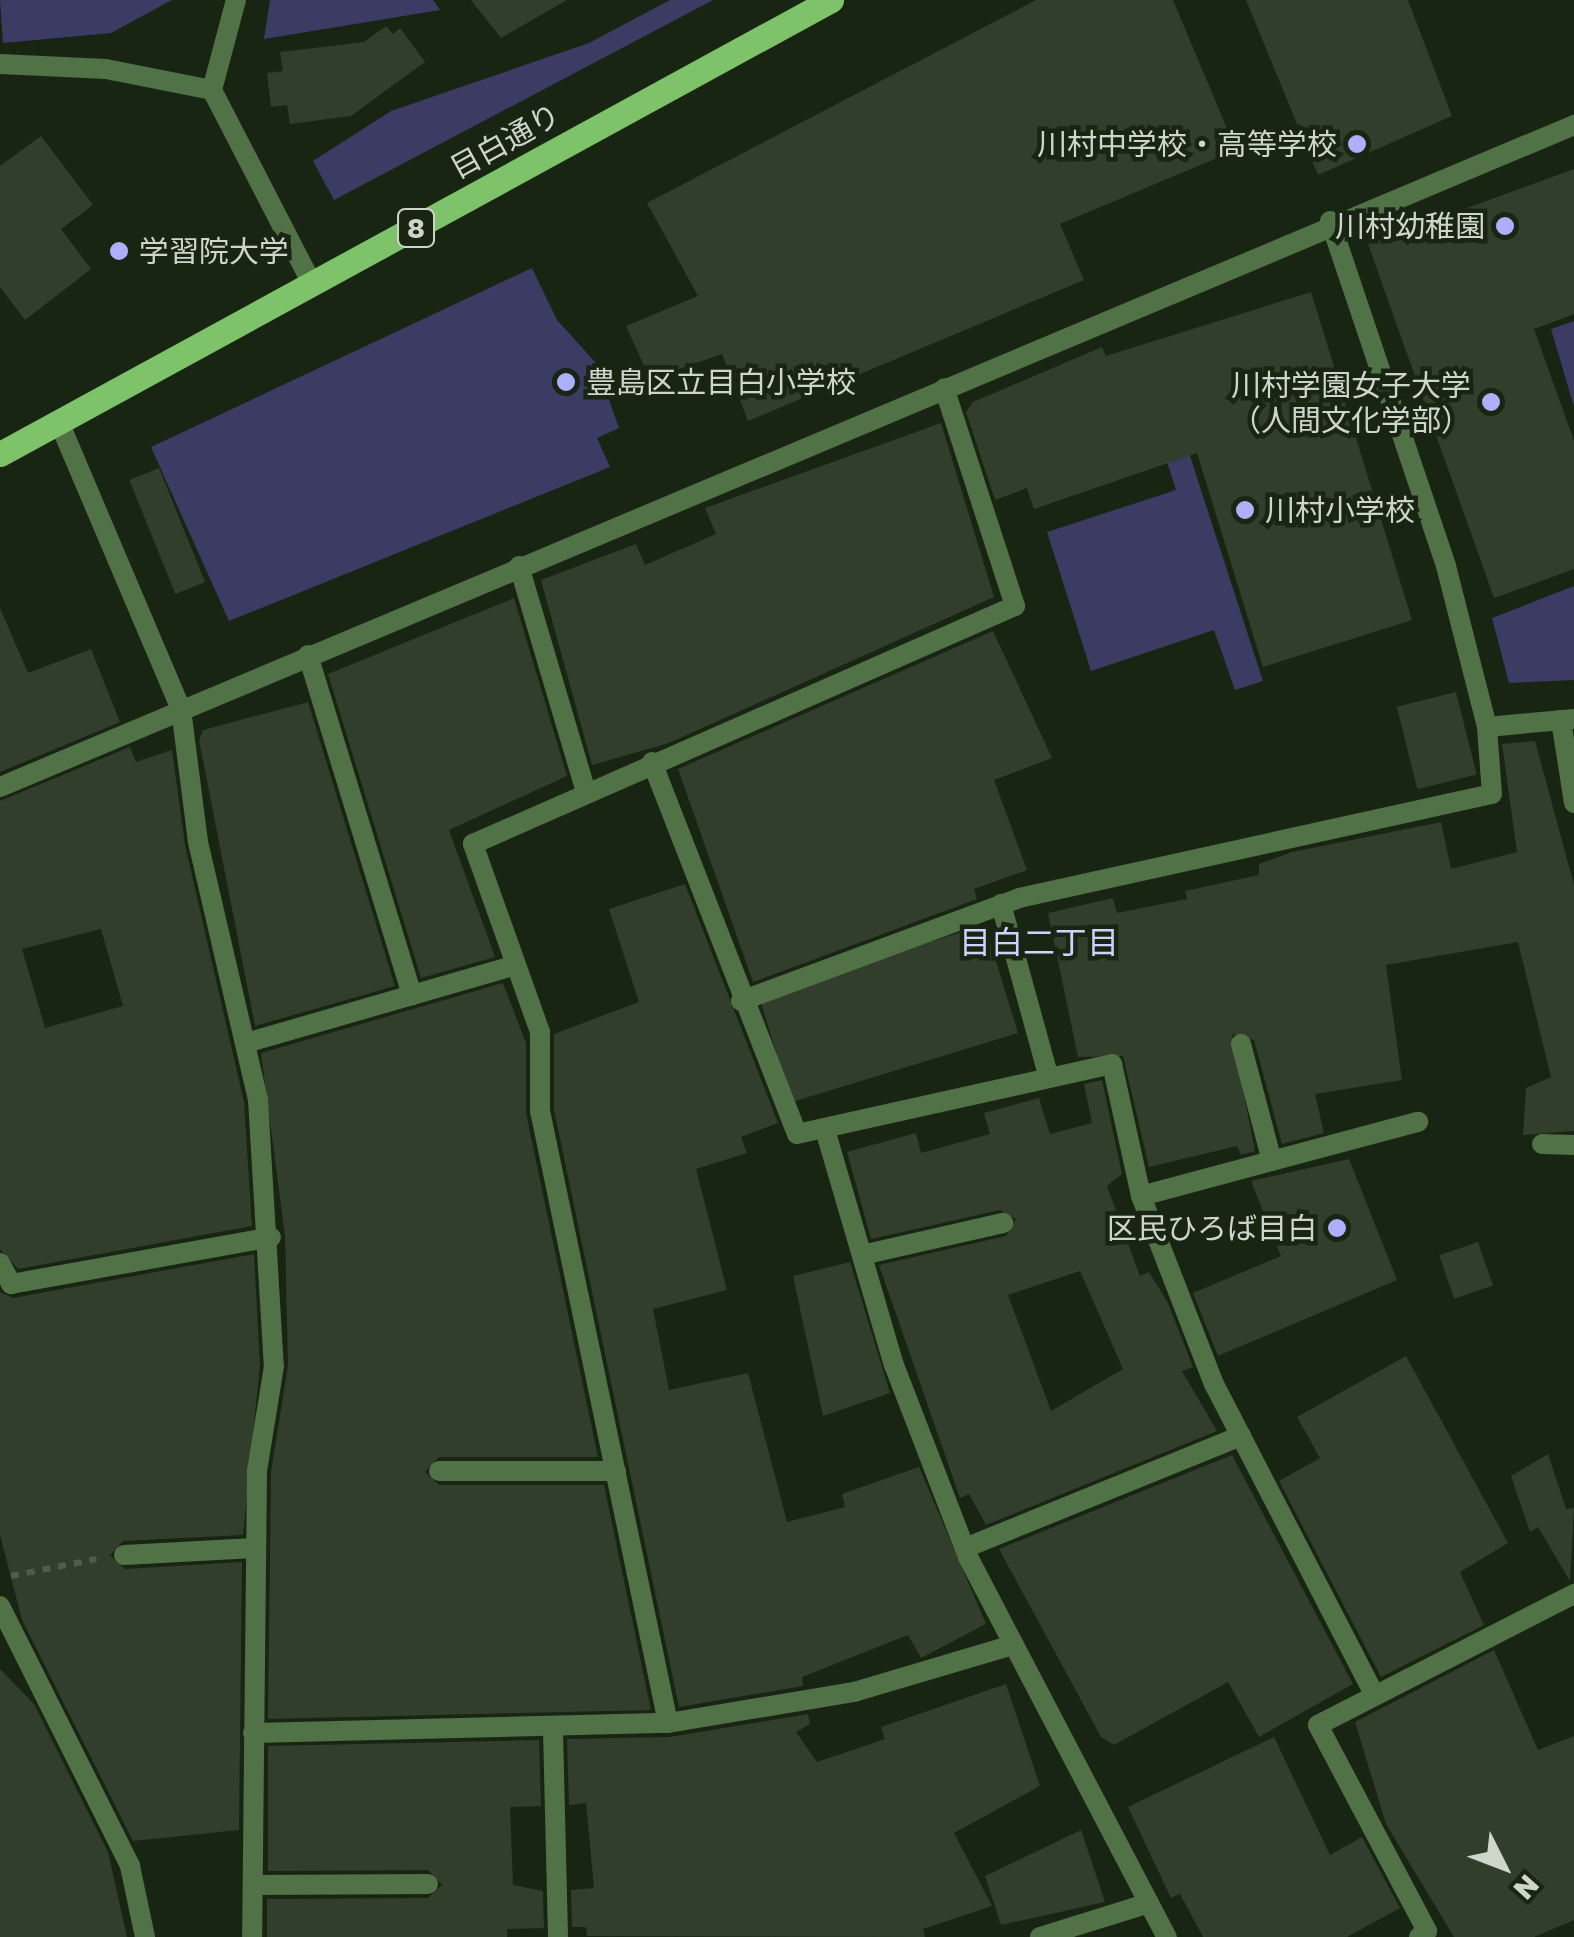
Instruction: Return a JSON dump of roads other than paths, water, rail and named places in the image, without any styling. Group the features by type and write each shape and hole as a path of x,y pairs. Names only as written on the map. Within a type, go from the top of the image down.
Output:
{"main road":[{"name":"目白通り","path":"0,454 831,0"}],"street":[{"path":"236,0 212,90 312,284"},
{"path":"0,64 106,69 212,90"},
{"path":"0,787 1330,221 1574,126"},
{"path":"742,1001 1000,904 1492,794 1487,727 1446,566 1330,221"},
{"path":"668,1722 540,1112 540,1032 512,966 473,844 652,762 1015,606 944,388"},
{"path":"59,422 182,709 198,842 246,1043 271,1237 274,1366 255,1548 252,1937"},
{"path":"519,566 586,792"},
{"path":"308,656 412,996"},
{"path":"1487,727 1568,720 1574,803"},
{"path":"652,762 797,1134 826,1133 1048,1075 1112,1064 1141,1196 1241,1436 1373,1692"},
{"path":"1000,904 1048,1075"},
{"path":"246,1043 512,966"},
{"path":"1241,1044 1272,1161"},
{"path":"1141,1196 1418,1122"},
{"path":"826,1133 862,1255 965,1548 1167,1937"},
{"path":"1542,1144 1574,1145"},
{"path":"862,1255 1004,1223"},
{"path":"0,1263 11,1284 271,1237"},
{"path":"965,1548 1241,1436"},
{"path":"439,1471 616,1472"},
{"path":"124,1555 255,1548"},
{"path":"1419,1937 1427,1932 1318,1726 1373,1692 1574,1594"},
{"path":"0,1606 130,1866 145,1937"},
{"path":"253,1733 553,1731 668,1722 854,1692 1013,1645"},
{"path":"553,1731 558,1937"},
{"path":"253,1885 428,1884"},
{"path":"1040,1937 1150,1904"}],"place":[{"name":"川村中学校・高等学校","path":"1357,144"},
{"name":"川村幼稚園","path":"1505,226"},
{"name":"学習院大学","path":"119,251"},
{"name":"豊島区立目白小学校","path":"566,382"},
{"name":"川村学園女子大学 （人間文化学部）","path":"1491,402"},
{"name":"川村小学校","path":"1245,510"},
{"name":"区民ひろば目白","path":"1337,1228"}],"district":[{"name":"目白二丁目","path":"1039,942"}]}
